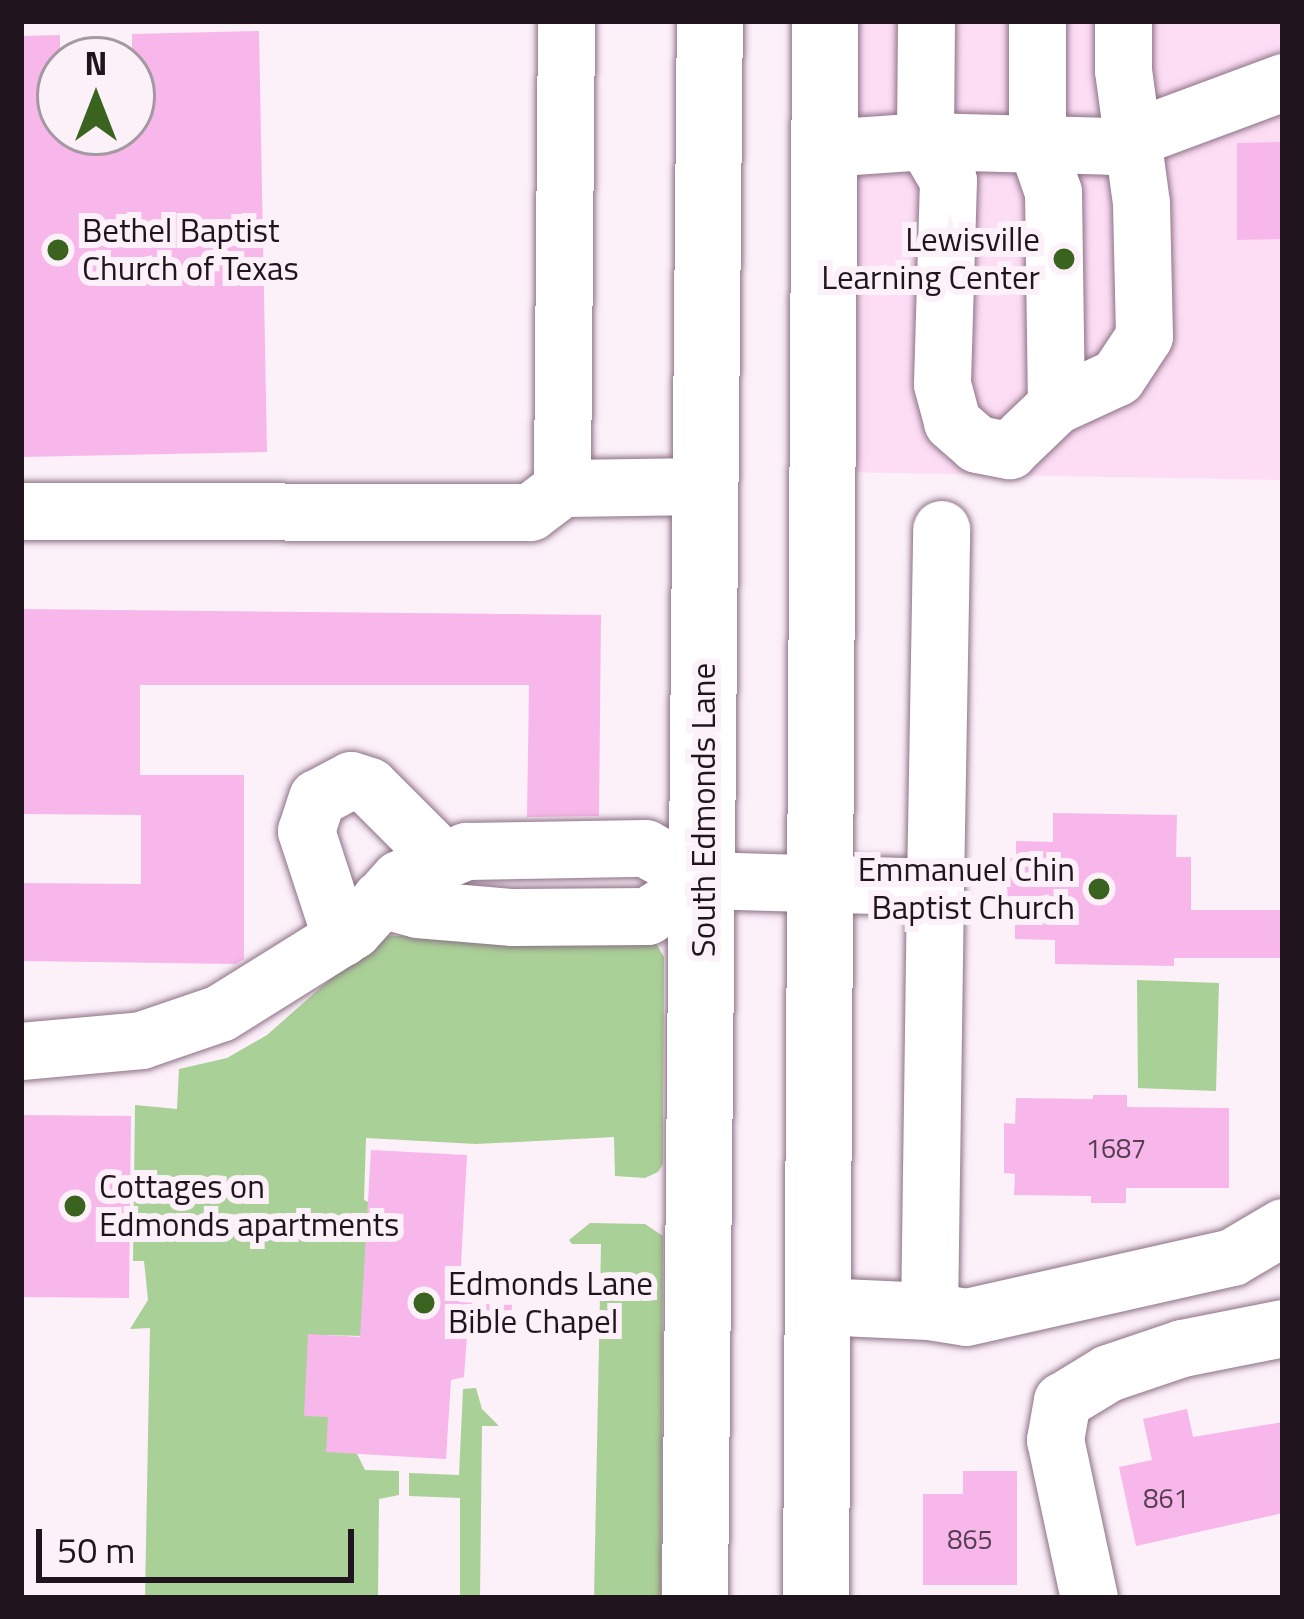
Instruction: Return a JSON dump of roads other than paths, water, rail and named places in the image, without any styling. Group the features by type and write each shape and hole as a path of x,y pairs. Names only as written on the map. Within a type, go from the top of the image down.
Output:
{"main road":[{"name":"South Edmonds Lane","path":"695,1598 710,21"},
{"path":"816,1598 825,21"}],"lane":[{"path":"562,488 566,21"},
{"path":"926,21 925,141 948,180 942,384 952,422 977,444 1009,450 1056,405 1118,376 1144,336 1123,21"},
{"path":"1037,21 1037,146 1053,192 1056,405"},
{"path":"825,148 925,141 1112,146 1283,82"},
{"path":"21,512 530,512 562,488 706,486"},
{"path":"929,1311 940,529"},
{"path":"361,918 306,831 316,798 351,780 369,786 443,860"},
{"path":"21,1051 141,1040 220,1013 361,918 399,879 466,850 645,848 704,880 935,887"},
{"path":"361,918 417,909 514,917 646,916 704,880"},
{"path":"818,1306 966,1317 1232,1257 1283,1227"},
{"path":"1089,1598 1055,1440 1062,1401 1108,1373 1182,1348 1283,1328"}],"place":[{"name":"Bethel Baptist Church of Texas","path":"58,250"},
{"name":"Lewisville Learning Center","path":"1064,259"},
{"name":"Emmanuel Chin Baptist Church","path":"1099,889"},
{"name":"Cottages on Edmonds apartments","path":"75,1206"},
{"name":"Edmonds Lane Bible Chapel","path":"424,1303"}]}
